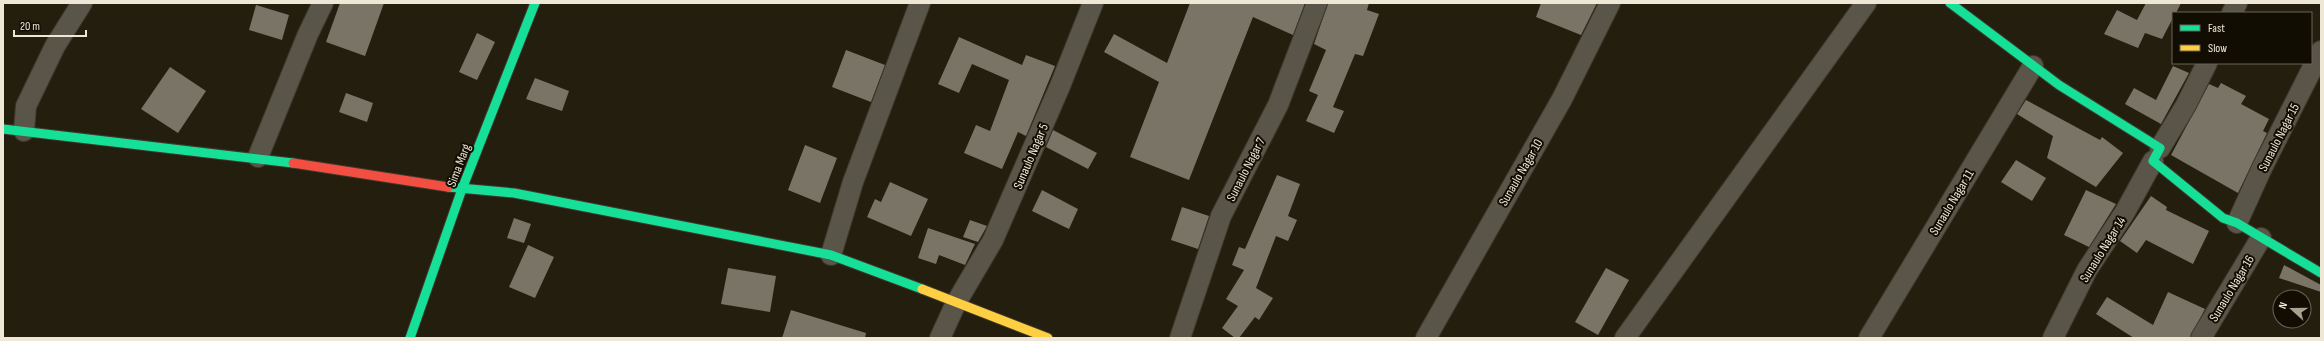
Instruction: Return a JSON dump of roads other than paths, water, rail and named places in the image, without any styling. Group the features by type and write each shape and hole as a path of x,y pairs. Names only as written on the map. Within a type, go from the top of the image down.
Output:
{"street":[{"path":"24,131 26,106 55,46 82,3"},
{"path":"258,157 308,34 323,3"},
{"name":"Sima Marg","path":"410,338 462,189 534,3"},
{"path":"831,255 853,182 920,3"},
{"name":"Sunaulo Nagar 5","path":"940,338 956,303 993,240 1060,86 1093,3"},
{"name":"Sunaulo Nagar 7","path":"1180,338 1221,216 1278,105 1317,3"},
{"name":"Sunaulo Nagar 10","path":"1426,338 1562,100 1610,3"},
{"path":"1625,338 1866,3"},
{"path":"1950,3 2033,66 2157,155 2223,218 2237,223 2321,273"},
{"path":"2232,12 2237,3"},
{"name":"Sunaulo Nagar 15","path":"2237,223 2262,168 2321,51"},
{"name":"Sunaulo Nagar 14","path":"2053,338 2087,270 2125,212 2186,105 2206,64"},
{"name":"Sunaulo Nagar 11","path":"1869,338 2033,66"},
{"path":"3,129 258,157 462,189 514,193 831,255 857,263 1048,338"},
{"name":"Sunaulo Nagar 16","path":"2201,338 2260,238"}]}
